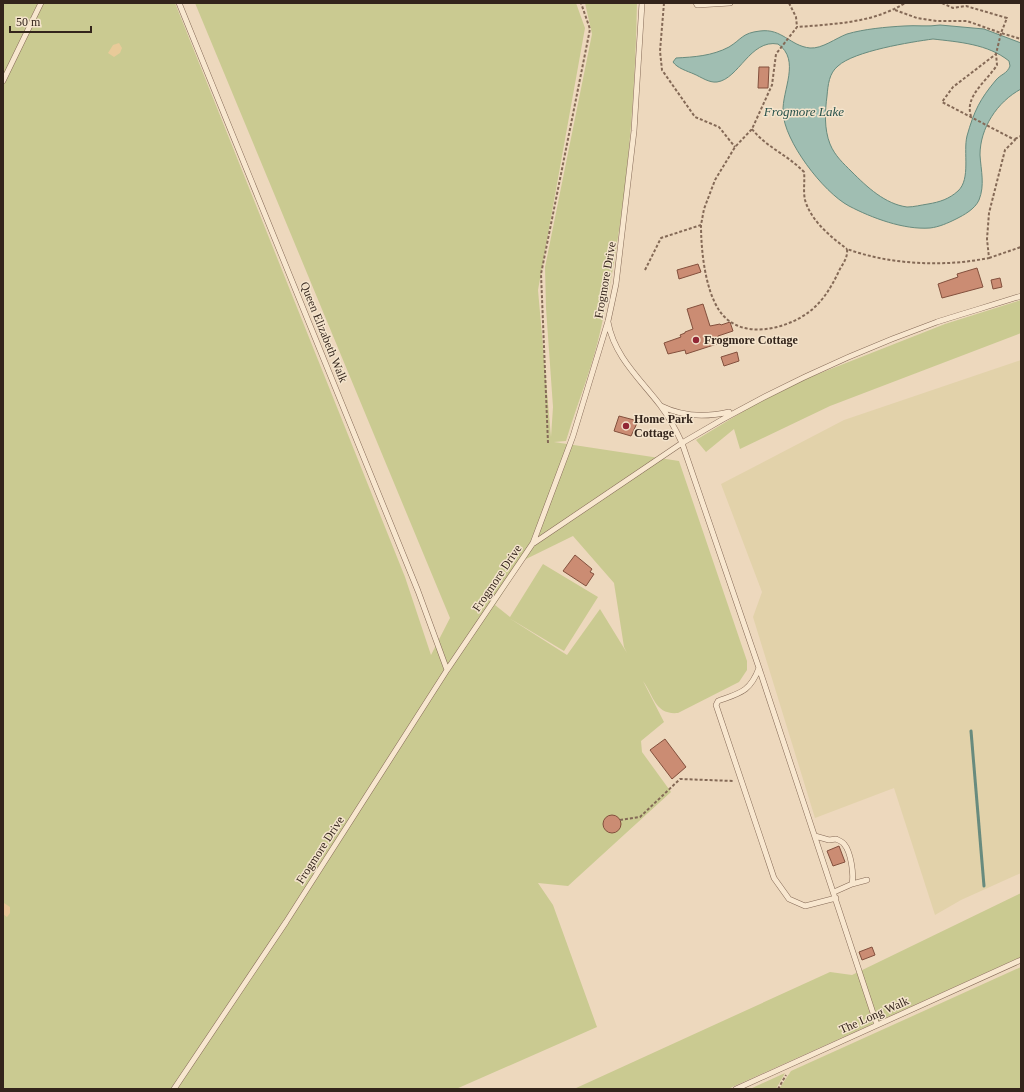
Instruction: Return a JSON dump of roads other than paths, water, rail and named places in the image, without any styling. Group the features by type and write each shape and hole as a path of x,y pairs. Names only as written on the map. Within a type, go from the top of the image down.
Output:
{"lane":[{"path":"3,81 41,3"},
{"name":"Queen Elizabeth Walk","path":"179,3 418,591 447,670"},
{"name":"Frogmore Drive","path":"174,1089 286,922 447,670 533,544 573,436 608,321 616,284 634,131 642,3"},
{"path":"696,3 697,5 730,3"},
{"path":"533,544 682,443 734,412 802,377 870,348 937,322 1021,296"},
{"path":"608,321 610,334 628,366 661,406 682,443 759,668 877,1025"},
{"path":"661,406 670,410 692,415 714,416 734,412"},
{"path":"759,668 754,683 739,694 716,703 741,781 774,878 789,899 805,906 836,898"},
{"path":"815,836 829,840 836,838 844,844 854,875 852,884"},
{"path":"834,892 852,884 867,880"},
{"name":"The Long Walk","path":"736,1089 1021,960"}],"water":[{"name":"Frogmore Lake","path":"940,25 984,29 1021,43 1021,89 1012,94 997,108 983,135 980,155 982,189 979,200 975,206 959,217 943,225 930,228 899,225 868,215 849,206 839,199 817,178 797,151 785,124 783,103 789,76 789,67 788,58 785,51 778,44 768,44 760,47 752,53 732,74 717,82 705,80 680,68 673,62 676,58 710,54 723,50 749,33 760,31 774,32 803,47 815,48 847,34 875,28 897,26","holes":["933,39 983,47 1001,55 1009,61 1010,66 1007,71 990,87 972,119 966,142 966,173 962,186 955,194 944,200 907,207 884,199 870,189 837,156 830,144 827,132 826,102 828,88 835,69 856,56 883,48"]}],"waterway":[{"path":"971,731 984,886"}],"place":[{"name":"Frogmore Cottage","path":"696,340"},
{"name":"Home Park Cottage","path":"626,426"}]}
